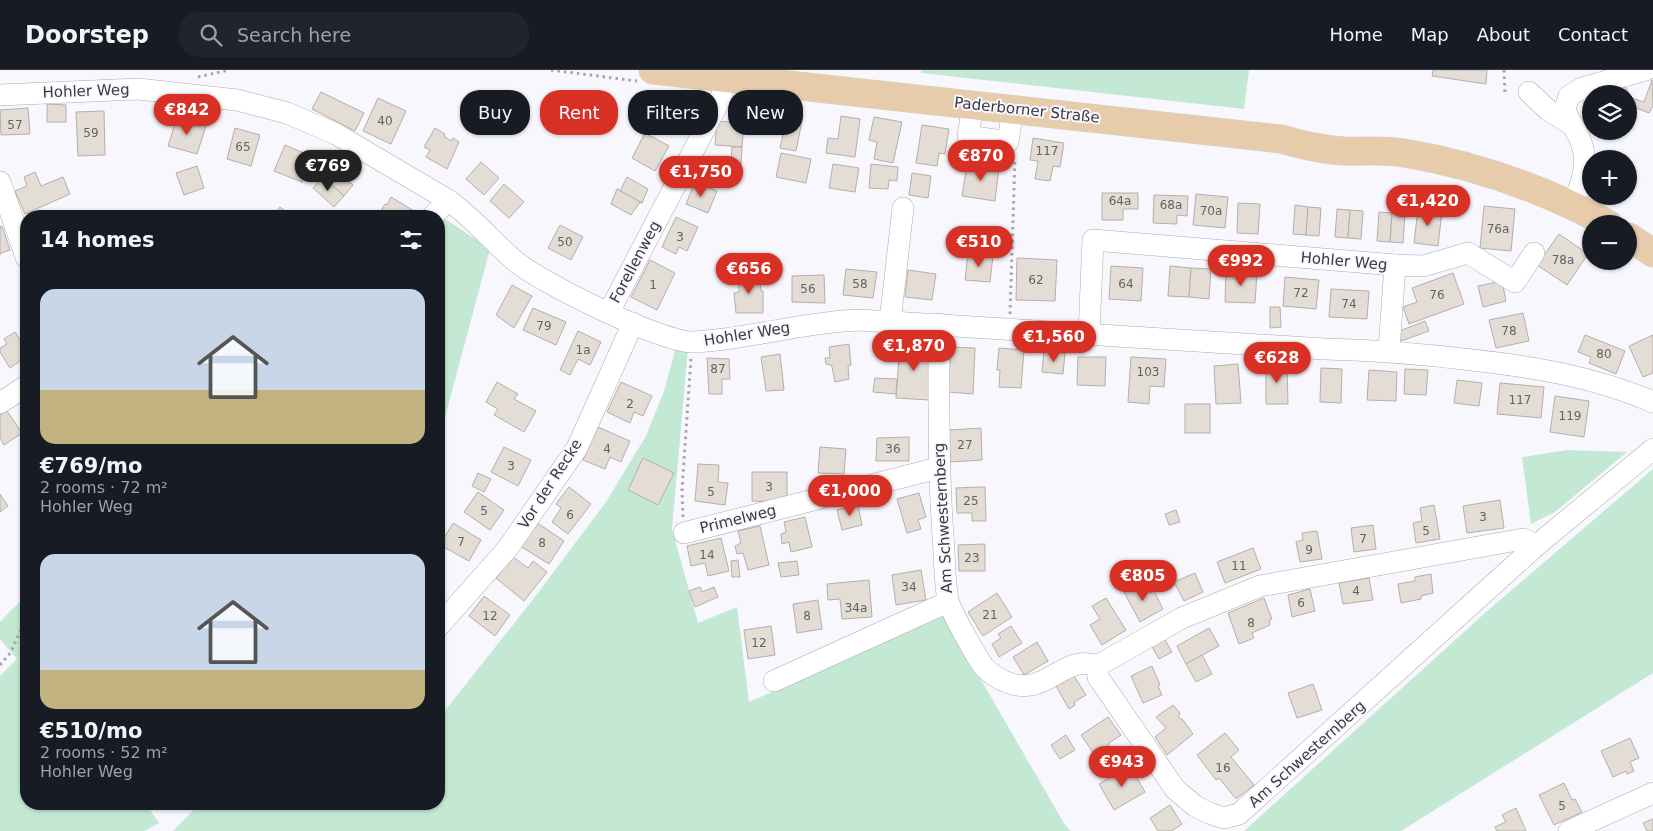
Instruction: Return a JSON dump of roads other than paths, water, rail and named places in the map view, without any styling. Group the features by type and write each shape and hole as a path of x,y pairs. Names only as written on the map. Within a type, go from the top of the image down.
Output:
{"main road":[{"name":"Paderborner Straße","path":"653,70 1013,108 1281,139 1310,148 1345,151 1373,149 1404,152 1492,174 1572,204 1592,215"},
{"path":"1637,242 1653,253"}],"street":[{"path":"1593,85 1644,71"},
{"name":"Forellenweg","path":"608,312 721,98 725,78"},
{"path":"1572,125 1548,110 1529,92 1582,88"},
{"path":"1572,204 1584,177 1586,165 1583,148 1565,109 1569,96 1582,88"},
{"name":"Hohler Weg","path":"0,95 138,89 236,100 287,112 336,134 448,200 462,210 516,261 549,283 633,324 661,335 692,343 832,321 939,324 1325,349 1389,350 1524,366 1593,380 1653,402"},
{"path":"972,104 968,136 1008,142 1013,108"},
{"path":"0,182 20,240"},
{"path":"439,210 448,200"},
{"path":"890,322 903,208"},
{"name":"Hohler Weg","path":"1089,334 1093,240 1395,265 1389,350"},
{"path":"1395,265 1423,266 1468,253 1515,282 1534,253"},
{"name":"Vor der Recke","path":"445,619 508,548 577,448 633,324"},
{"name":"Am Schwesternberg","path":"939,324 938,468 948,602 983,666 1002,681 1017,686 1029,686 1046,681 1073,664 1087,662 1097,666 1098,678 1175,789 1195,806 1224,818 1239,814 1537,545 1653,449"},
{"path":"0,403 20,390"},
{"name":"Primelweg","path":"684,533 938,468"},
{"path":"1097,666 1182,618 1260,586 1523,539 1537,545"},
{"path":"774,681 948,602"},
{"path":"1569,831 1653,793"}]}
